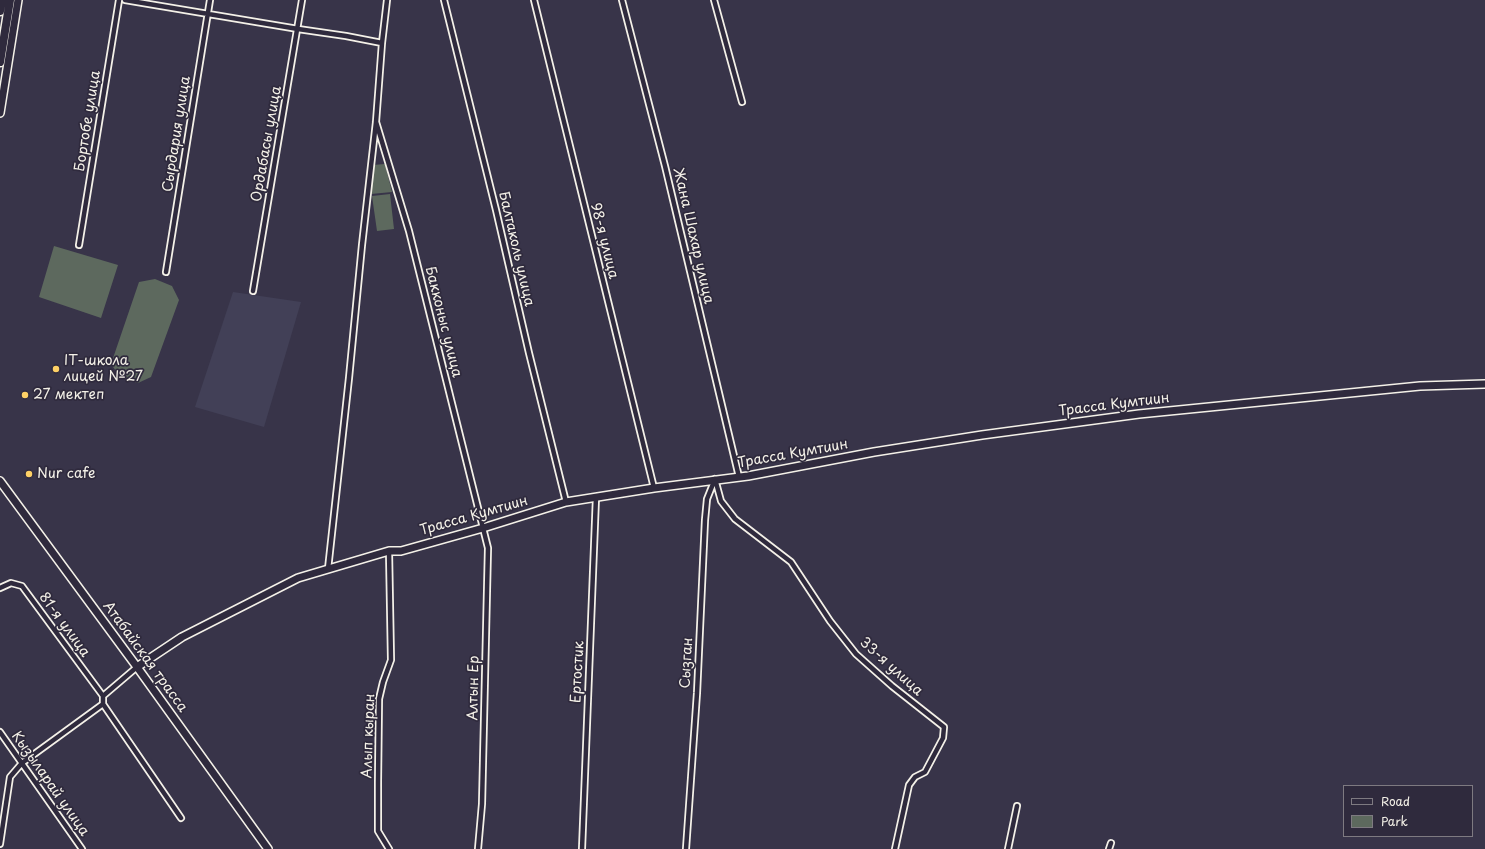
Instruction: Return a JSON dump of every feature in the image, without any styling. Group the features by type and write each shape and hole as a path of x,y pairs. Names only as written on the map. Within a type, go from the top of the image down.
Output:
{"highway":[{"path":"0,11 2,0"},
{"path":"0,62 10,0"}],"street":[{"path":"0,113 18,0"},
{"name":"Бортобе улица","path":"79,246 119,0"},
{"path":"124,0 382,43"},
{"name":"Сырдария улица","path":"166,272 210,0"},
{"name":"Ордабасы улица","path":"253,291 302,0"},
{"path":"328,569 350,378 387,0"},
{"name":"Балтаколь улица","path":"444,0 566,502"},
{"name":"98-я улица","path":"534,0 654,488"},
{"name":"Жана Шахар улица","path":"622,0 665,166 739,477"},
{"path":"714,0 742,102"},
{"name":"Бакконыс улица","path":"376,122 409,231 483,528"},
{"name":"Трасса Кумтиин","path":"137,667 182,637 298,578 389,551 401,550 483,528 566,502 715,479 739,477 874,452 974,436 1139,414 1420,386 1485,384"},
{"name":"Сызган","path":"686,849 697,693 705,520 707,499 715,479"},
{"name":"33-я улица","path":"715,479 721,501 735,519 791,562 830,621 856,654 892,686 944,727 943,738 925,772 915,778 910,785 895,849"},
{"name":"Атабайская трасса","path":"0,481 137,667 268,849"},
{"name":"Ертостик","path":"582,849 596,497"},
{"name":"Алтын Ер","path":"478,849 482,804 488,548 483,528"},
{"name":"Алып кыран","path":"389,551 391,660 379,699 378,789 378,831 389,849"},
{"name":"81-я улица","path":"0,588 11,583 22,586 103,696"},
{"path":"137,667 103,696 103,704 181,818"},
{"path":"0,844 10,777 22,763 103,704"},
{"name":"Кызыларай улица","path":"0,732 82,849"},
{"path":"1008,849 1017,806"},
{"path":"1109,849 1111,843"}],"shaded area":[{"path":"233,292 301,302 264,427 195,407"}],"green space":[{"path":"385,164 392,192 371,194 373,165"},
{"path":"390,194 394,229 377,231 372,196"},
{"path":"54,246 118,265 101,318 39,297"},
{"path":"155,279 172,286 179,300 151,377 138,383 121,378 111,364 139,282"}],"place":[{"name":"IT-школа лицей №27","path":"56,369"},
{"name":"27 мектеп","path":"25,395"},
{"name":"Nur cafe","path":"29,474"}]}
